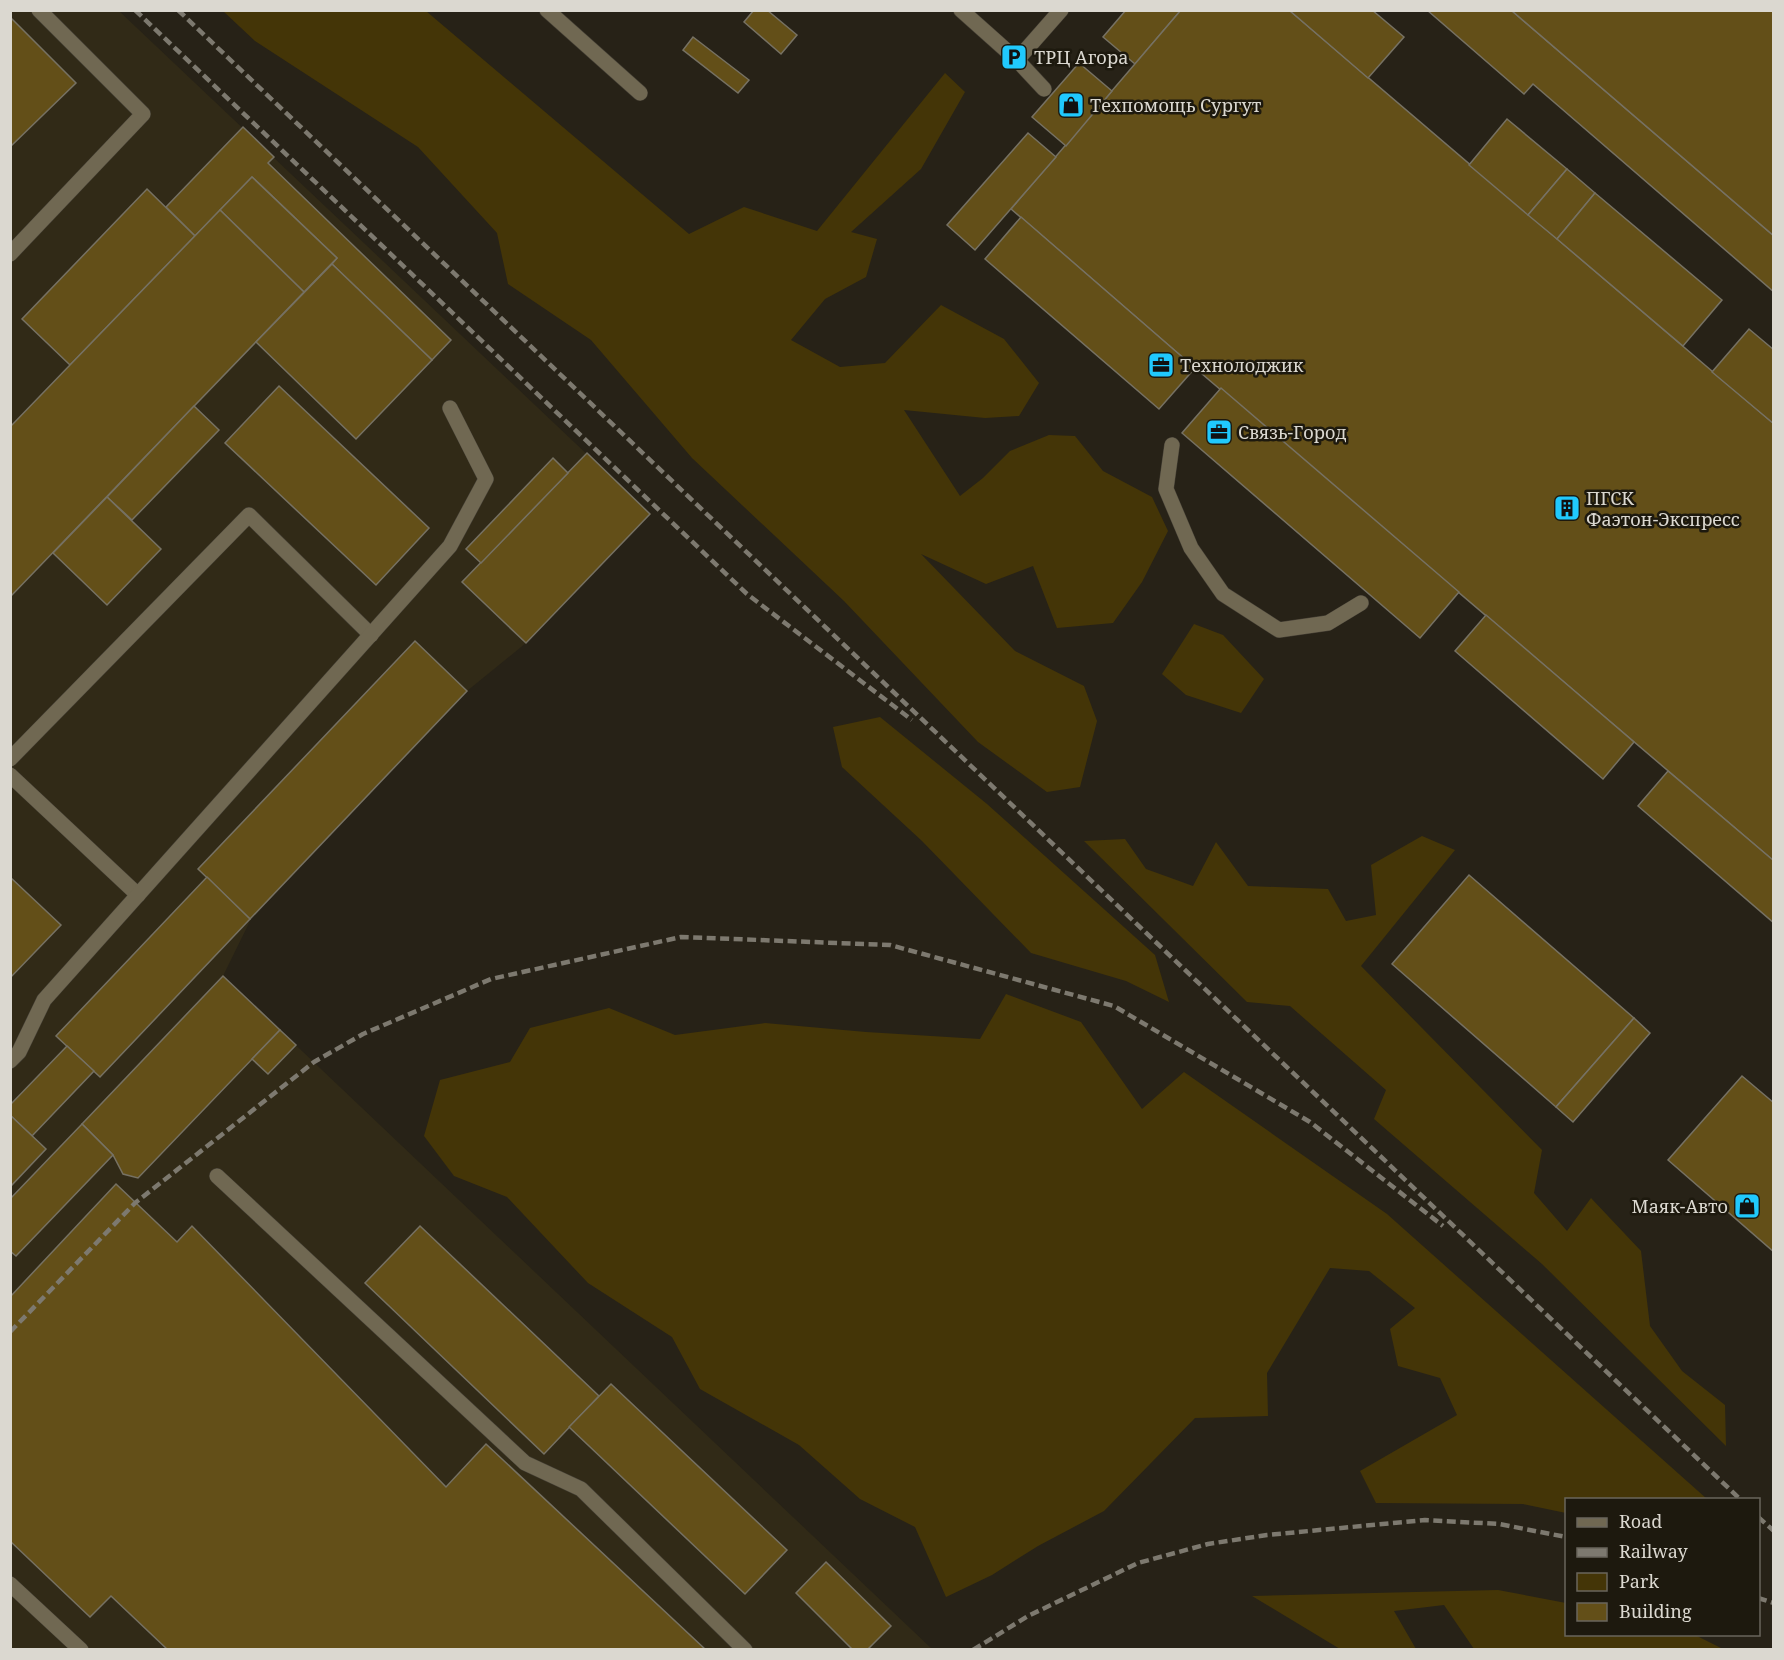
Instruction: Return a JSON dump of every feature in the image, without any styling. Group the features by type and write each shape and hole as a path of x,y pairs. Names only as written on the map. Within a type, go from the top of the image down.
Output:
{"lane":[{"path":"10,254 143,114 39,10"},
{"path":"547,10 640,93"},
{"path":"961,10 1017,60 1044,88"},
{"path":"1017,60 1061,10"},
{"path":"10,1061 19,1052 44,1000 450,546 486,479 450,408"},
{"path":"1172,445 1166,489 1191,548 1223,594 1279,630 1328,623 1361,603"},
{"path":"10,759 249,514 371,634"},
{"path":"10,775 138,895"},
{"path":"217,1176 525,1463 581,1489 745,1650"},
{"path":"10,1584 81,1650"}],"shaded area":[{"path":"11,11 119,11 650,514 526,643 467,691 251,919 223,976 932,1649 11,1650"}],"green space":[{"path":"223,11 426,11 689,234 744,207 817,231 945,73 965,92 921,169 851,232 877,239 866,277 825,299 791,340 840,367 885,363 941,305 1004,339 1039,383 1019,416 985,418 904,410 960,496 983,478 1010,451 1049,435 1075,436 1103,471 1152,497 1168,531 1142,582 1113,623 1057,628 1033,566 986,584 921,554 1015,651 1084,686 1097,721 1080,787 1047,792 978,742 844,601 692,458 591,340 508,284 497,233 418,147 255,41"},
{"path":"1194,624 1223,635 1264,679 1241,713 1186,695 1162,674"},
{"path":"880,717 987,804 1155,955 1169,1002 1126,981 1031,953 922,841 842,767 833,727"},
{"path":"1422,836 1455,850 1361,966 1542,1150 1534,1193 1567,1231 1591,1198 1641,1251 1650,1326 1682,1371 1725,1405 1726,1446 1542,1264 1374,1119 1386,1090 1290,1006 1247,1002 1084,841 1125,839 1146,869 1193,886 1216,842 1248,886 1328,889 1346,921 1376,915 1371,865"},
{"path":"1006,994 1081,1022 1142,1109 1184,1072 1387,1214 1706,1498 1565,1498 1565,1513 1523,1504 1376,1503 1360,1471 1457,1415 1440,1378 1398,1366 1390,1329 1415,1308 1369,1271 1330,1268 1267,1373 1268,1416 1195,1418 1104,1511 1038,1546 992,1575 946,1597 915,1527 860,1499 799,1445 700,1389 672,1337 588,1283 507,1197 454,1176 424,1136 440,1080 510,1062 530,1028 609,1008 675,1035 765,1023 980,1039"},
{"path":"1498,1590 1565,1603 1565,1636 1697,1636 1723,1649 1474,1649 1444,1605 1394,1611 1416,1649 1340,1649 1252,1596"}],"building":[{"path":"754,10 767,10 797,35 781,54 744,22"},
{"path":"1126,10 1181,10 1135,64 1103,37"},
{"name":"ПГСК Фаэтон-Экспресс","path":"1181,10 1289,10 1774,424 1774,861 1011,209"},
{"path":"1289,10 1372,10 1404,37 1368,78"},
{"path":"1427,10 1511,10 1774,236 1774,292 1533,84 1524,94"},
{"path":"1511,10 1774,10 1774,236"},
{"path":"10,17 76,83 10,147"},
{"path":"693,37 749,80 738,93 683,50"},
{"name":"Техпомощь Сургут","path":"1079,63 1112,91 1066,146 1032,117"},
{"path":"1507,119 1567,169 1528,215 1469,165"},
{"path":"243,127 274,157 268,163 451,340 432,360 332,264 337,258 252,177 195,236 166,207"},
{"path":"1028,133 1056,157 975,250 947,225"},
{"path":"1567,169 1595,193 1557,239 1528,215"},
{"path":"252,177 337,258 304,292 220,210"},
{"path":"147,189 195,236 70,365 22,319"},
{"path":"1595,193 1722,300 1683,346 1557,239"},
{"path":"220,210 304,292 12,595 10,593 10,427"},
{"path":"1021,217 1195,368 1159,409 985,259"},
{"path":"332,264 432,360 356,439 256,342"},
{"path":"1749,329 1774,350 1774,424 1712,372"},
{"path":"279,386 429,528 376,585 225,443"},
{"path":"1221,388 1459,592 1420,638 1182,433"},
{"path":"194,406 219,430 132,520 107,497"},
{"path":"587,453 650,514 526,643 462,582"},
{"path":"553,458 568,473 481,563 466,549"},
{"path":"107,497 161,549 107,605 53,553"},
{"path":"1486,615 1634,742 1603,779 1455,651"},
{"path":"415,641 467,691 250,919 198,869"},
{"path":"1668,771 1774,861 1774,923 1638,806"},
{"path":"1469,875 1634,1018 1556,1107 1392,964"},
{"path":"10,877 61,925 10,978"},
{"path":"207,877 250,919 100,1077 56,1036"},
{"path":"223,976 280,1030 138,1178 123,1174 113,1155 82,1124"},
{"path":"1634,1018 1650,1033 1573,1122 1556,1107"},
{"path":"280,1030 296,1045 268,1074 252,1059"},
{"path":"67,1046 94,1071 32,1136 10,1115 10,1105"},
{"name":"Маяк-Авто","path":"1742,1076 1774,1103 1774,1252 1668,1160"},
{"path":"10,1115 46,1149 10,1187"},
{"path":"82,1124 113,1155 16,1256 10,1251 10,1199"},
{"path":"116,1184 177,1242 192,1226 446,1487 486,1444 706,1650 168,1650 111,1596 90,1617 10,1541 10,1297"},
{"path":"420,1226 599,1396 544,1454 365,1283"},
{"path":"611,1384 787,1550 745,1594 569,1427"},
{"path":"826,1562 891,1626 867,1650 853,1650 796,1593"}],"railway":[{"path":"135,10 747,594 912,720"},
{"path":"178,10 1739,1498"},
{"path":"10,1332 135,1203 314,1062 363,1034 491,979 681,937 890,945 1114,1006 1310,1122 1443,1226"},
{"path":"1760,1519 1774,1531"},
{"path":"973,1650 1028,1616 1138,1563 1208,1544 1267,1535 1425,1520 1499,1524 1565,1537"},
{"path":"1760,1599 1774,1603"}],"place":[{"name":"ТРЦ Агора","path":"1014,57"},
{"name":"Техпомощь Сургут","path":"1071,105"},
{"name":"Технолоджик","path":"1161,365"},
{"name":"Связь-Город","path":"1219,432"},
{"name":"ПГСК Фаэтон-Экспресс","path":"1567,508"},
{"name":"Маяк-Авто","path":"1747,1206"}]}
